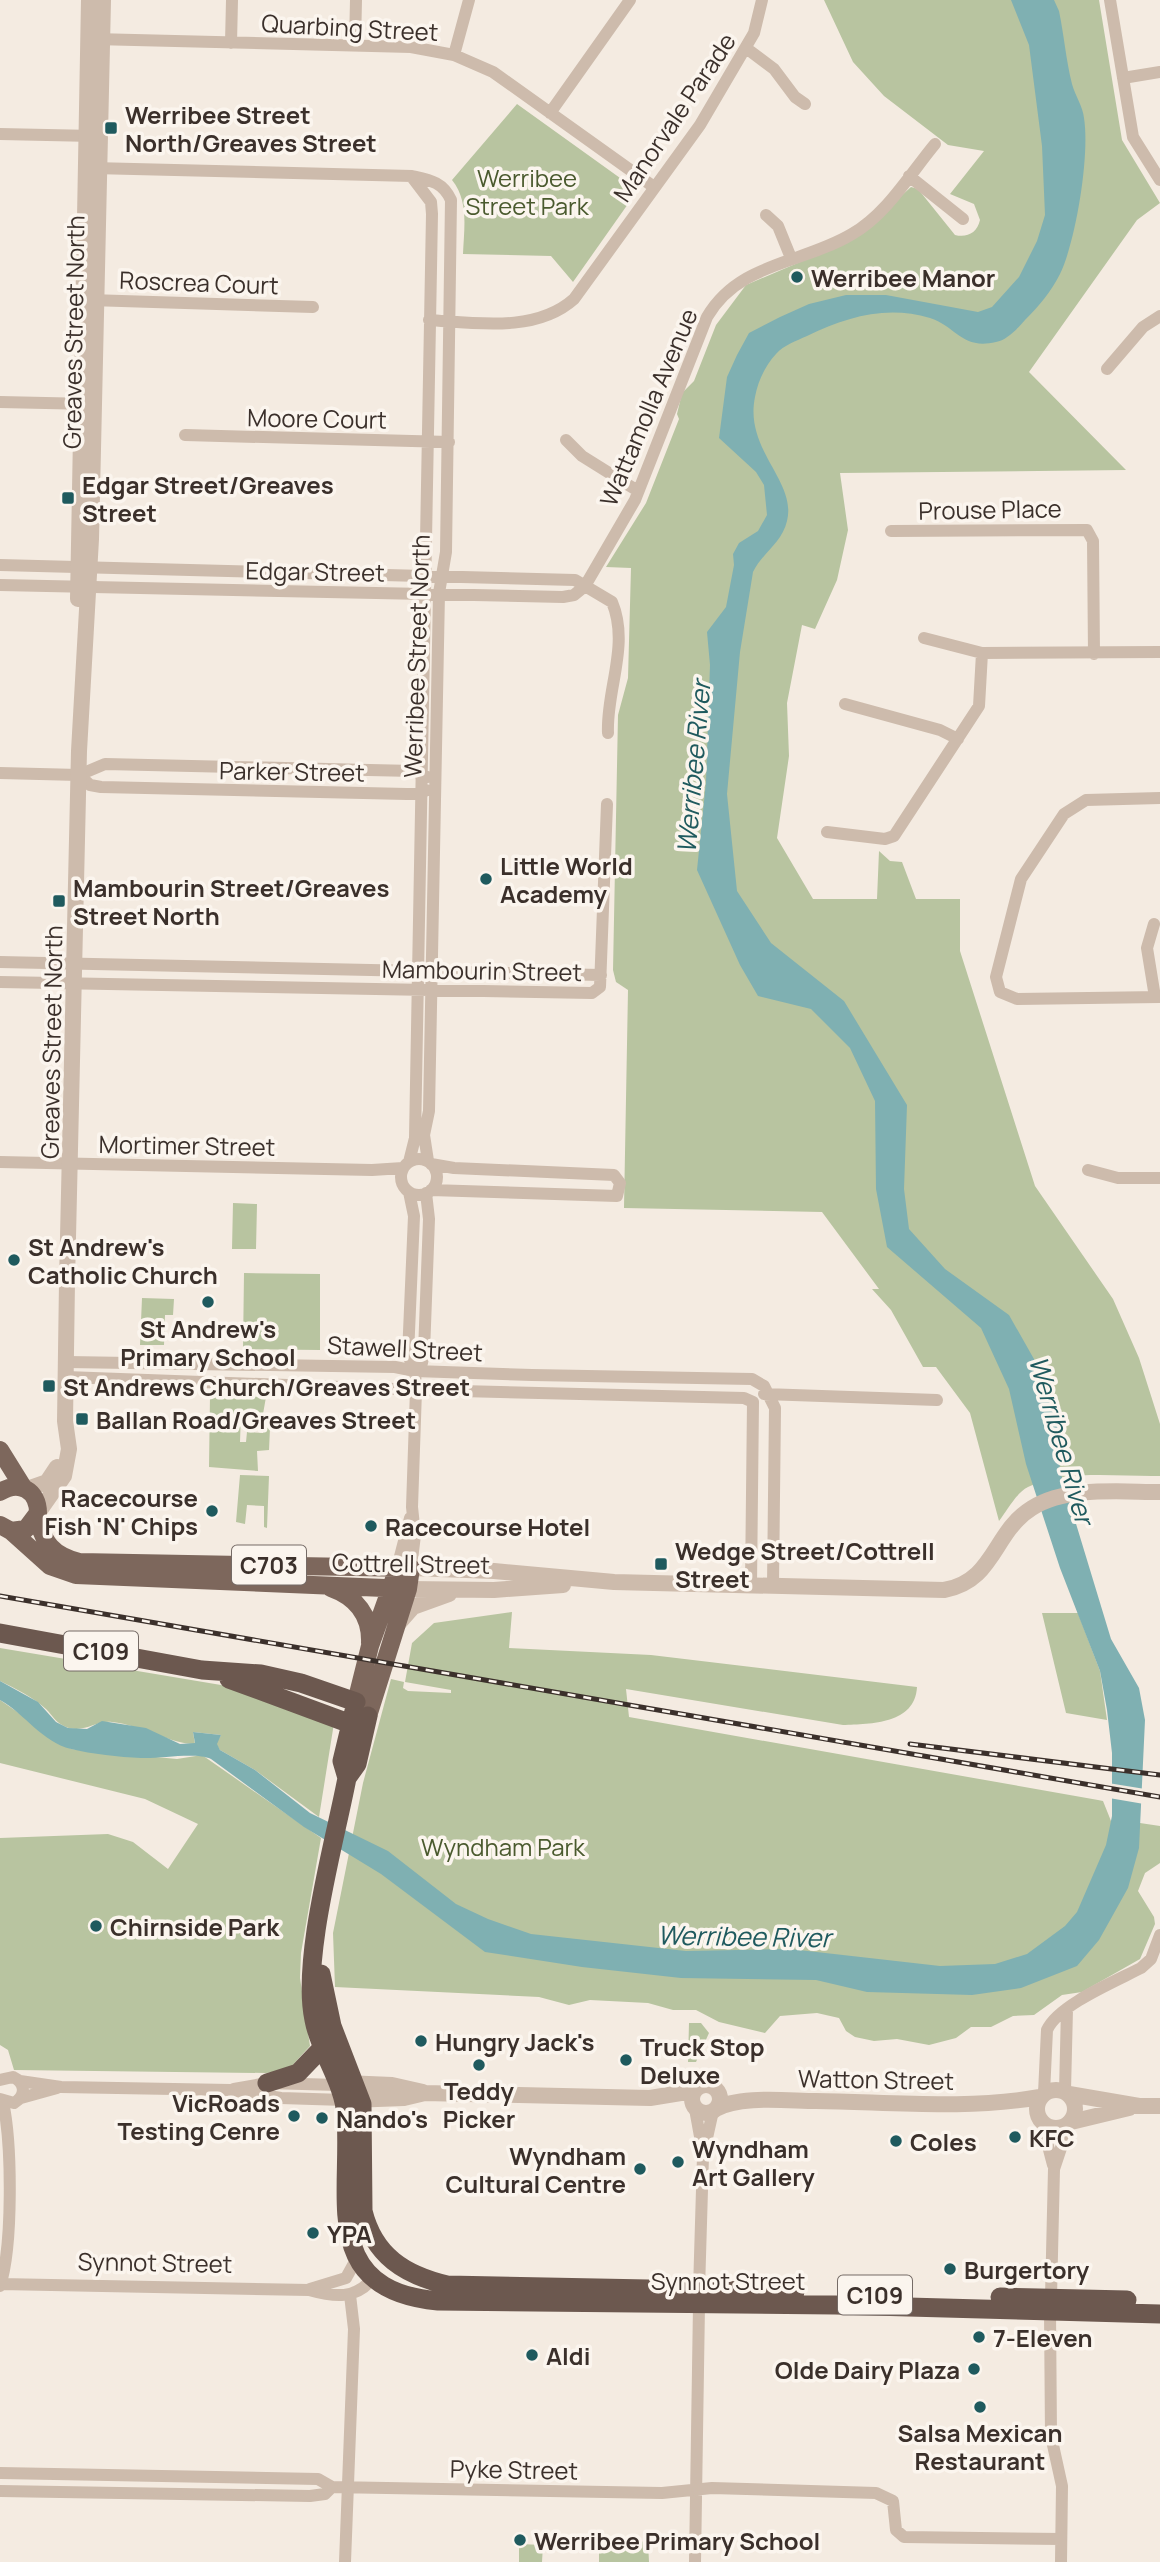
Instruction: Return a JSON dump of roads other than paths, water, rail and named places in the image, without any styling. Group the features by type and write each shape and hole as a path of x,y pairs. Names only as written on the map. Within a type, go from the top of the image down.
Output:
{"highway":[{"name":"C109","path":"0,1633 202,1670 261,1674 301,1683 359,1714 357,1765 347,1778 316,1939 313,2019 323,2047 364,2113 363,2211 375,2243"},
{"name":"C109","path":"316,1939 332,2026 349,2091 344,2207 348,2234 357,2258 373,2278"},
{"path":"267,2083 298,2073 323,2047"},
{"path":"373,2278 375,2243"},
{"name":"Synnot Street","path":"375,2243 405,2272 447,2285 570,2295"},
{"name":"Synnot Street","path":"373,2278 396,2292 416,2299 570,2295 1050,2304 1160,2301"},
{"name":"Synnot Street","path":"1050,2304 1160,2314"}],"main road":[{"name":"C703","path":"0,1450 25,1488 36,1498 38,1515 26,1530 4,1529"},
{"path":"0,1492 8,1487 25,1488"},
{"name":"Cottrell Street","path":"38,1515 47,1545 61,1557 79,1562 404,1568"},
{"name":"Cottrell Street","path":"4,1529 41,1560 59,1571 76,1576 400,1589"},
{"path":"140,1562 146,1569 167,1579"},
{"path":"359,1714 396,1628 404,1568"},
{"name":"C703","path":"319,1586 342,1593 361,1608 369,1625 370,1646 359,1714"},
{"path":"370,1646 400,1589"}],"street":[{"name":"Greaves Street North","path":"25,1488 41,1485 53,1475 58,1466 65,1421 95,39 89,0"},
{"name":"Greaves Street North","path":"95,39 103,0"},
{"path":"232,0 232,43"},
{"path":"355,45 356,0"},
{"path":"454,55 469,0"},
{"path":"550,113 630,0"},
{"name":"Manorvale Parade","path":"429,320 532,321 564,308 582,289 700,124 758,25 762,0"},
{"path":"1110,0 1133,136 1160,180"},
{"name":"Quarbing Street","path":"95,39 426,48 454,55 492,72 654,187"},
{"path":"746,48 774,69 795,97 805,104"},
{"path":"1123,78 1160,72"},
{"path":"0,134 93,136"},
{"name":"Wattamolla Avenue","path":"585,586 638,491 713,307 723,294 747,276 840,241 865,226 934,144"},
{"name":"Werribee Street North","path":"92,168 412,176 434,181 451,200 449,442 439,593 429,1111 424,1135 430,1163"},
{"name":"Werribee Street North","path":"406,1165 415,1138 431,202 412,176"},
{"path":"909,176 963,219"},
{"path":"766,215 778,226 791,258"},
{"name":"Roscrea Court","path":"90,300 313,307"},
{"path":"1107,369 1143,327 1160,316"},
{"path":"0,402 87,404"},
{"name":"Moore Court","path":"185,435 449,442"},
{"path":"566,440 582,456 638,491"},
{"name":"Prouse Place","path":"891,531 1092,527 1094,654"},
{"name":"Edgar Street","path":"0,565 562,579 585,586"},
{"name":"Edgar Street","path":"0,585 563,597 574,595 585,586"},
{"path":"585,586 612,602 619,622 617,667 607,716 608,733"},
{"path":"924,638 982,653 1160,652"},
{"path":"827,832 896,840 981,700 982,653"},
{"path":"845,704 940,730 958,739"},
{"name":"Parker Street","path":"0,773 79,775 105,764 421,772"},
{"path":"421,772 435,782 421,794"},
{"name":"Parker Street","path":"79,775 89,785 101,787 421,794"},
{"path":"1154,924 1147,948 1158,997 1017,999 1000,992 996,977 1021,879 1074,799 1160,798"},
{"path":"601,975 607,804"},
{"name":"Mambourin Street","path":"0,962 601,975 600,987 592,993 0,982"},
{"path":"404,1568 415,1535 412,1507 416,1390 415,1371 408,1355 414,1216 406,1187 406,1165 419,1159 454,1168 614,1175 620,1183 617,1196 429,1192 406,1187"},
{"name":"Mortimer Street","path":"0,1162 372,1170 406,1165"},
{"path":"415,1371 422,1363 424,1352 429,1192 437,1174 430,1163"},
{"name":"Mortimer Street","path":"372,1170 406,1187"},
{"path":"1088,1170 1118,1178 1160,1178"},
{"name":"Stawell Street","path":"66,1369 382,1367 415,1371 532,1375 745,1378 758,1381 770,1393 937,1400"},
{"name":"Stawell Street","path":"66,1369 416,1390 744,1398 753,1402"},
{"path":"532,1375 532,1391"},
{"path":"597,1393 598,1376"},
{"path":"751,1585 753,1402 759,1396 770,1393 775,1408 773,1585"},
{"name":"Greaves Street North","path":"38,1515 67,1469 69,1442 65,1421"},
{"name":"Cottrell Street","path":"404,1568 494,1571 614,1582 936,1590 960,1587 973,1581 1005,1535 1022,1515 1038,1504 1071,1495 1160,1492"},
{"name":"Cottrell Street","path":"400,1589 465,1590 614,1582"},
{"path":"396,1628 414,1607 465,1590"},
{"path":"1061,2562 1062,2486 1051,2436 1050,2304 1054,2169 1037,2107 1042,2095 1047,2029 1067,2009 1141,1968 1151,1959 1160,1935"},
{"path":"1054,2169 1075,2104 1067,2093 1067,2009"},
{"path":"0,2080 9,2076 20,2081 61,2087 230,2090 281,2098 406,2086 425,2093 650,2098 694,2102 702,2113 715,2110"},
{"path":"9,2130 23,2090 20,2081"},
{"path":"230,2090 267,2083 349,2091"},
{"path":"695,2562 703,2156 694,2102 703,2084 717,2089 720,2097 703,2156"},
{"path":"0,2285 7,2265 9,2130 2,2101 19,2100 61,2087"},
{"name":"Watton Street","path":"717,2089 762,2100"},
{"path":"1042,2095 1055,2089 1139,2106 1160,2106"},
{"name":"Watton Street","path":"715,2110 723,2105 762,2100 989,2104 1042,2095"},
{"name":"Watton Street","path":"989,2104 1041,2120"},
{"path":"1041,2120 1052,2128 1139,2106"},
{"name":"Synnot Street","path":"309,2290 346,2278 357,2258"},
{"path":"345,2562 354,2335 350,2295 362,2290 373,2278"},
{"name":"Synnot Street","path":"0,2285 309,2290 331,2296 350,2295"},
{"name":"Pyke Street","path":"0,2473 318,2479 332,2487 662,2493 695,2490 882,2493 893,2501 896,2530 904,2537 1061,2539"},
{"path":"114,2493 115,2476"},
{"path":"229,2495 230,2478"},
{"name":"Pyke Street","path":"0,2491 322,2496 332,2487"}],"water":[{"path":"1011,0 1054,0 1059,11 1072,84 1083,114 1083,175 1066,259 1060,274 1044,298 1016,330 1000,341 975,343 930,318 914,314 882,313 822,329 786,346 768,364 756,391 754,416 763,449 785,492 787,521 781,536 753,572 740,652 727,794 737,891 771,943 844,1001 907,1105 904,1189 909,1229 945,1269 1009,1315 1056,1398 1060,1471 1111,1639 1139,1688 1145,1720 1139,1848 1128,1888 1099,1940 1077,1966 1021,1988 972,1995 867,1992 816,1980 681,1978 582,1967 485,1952 381,1874 304,1827 211,1759 196,1756 124,1757 71,1749 42,1734 0,1700 0,1681 38,1702 56,1722 68,1728 87,1729 102,1721 146,1728 180,1744 195,1743 193,1732 221,1735 217,1744 220,1750 255,1770 310,1813 388,1851 456,1904 531,1934 686,1951 790,1949 940,1966 995,1964 1027,1954 1065,1926 1077,1912 1106,1845 1112,1816 1112,1753 1100,1671 1060,1568 1026,1464 1009,1389 981,1328 887,1247 876,1189 875,1101 850,1048 811,1009 758,996 740,965 697,870 706,782 710,665 707,632 726,607 734,565 733,554 739,543 758,531 767,515 764,485 756,472 719,438 727,377 749,333 809,304 846,295 886,295 978,312 992,307 1019,277 1037,241 1045,215 1042,146 1029,45"}],"railway":[{"path":"0,1596 1160,1797"},
{"path":"910,1744 1160,1775"}],"place":[{"name":"Werribee Street North/Greaves Street","path":"111,128"},
{"name":"Werribee Manor","path":"797,277"},
{"name":"Edgar Street/Greaves Street","path":"68,498"},
{"name":"Little World Academy","path":"486,879"},
{"name":"Mambourin Street/Greaves Street North","path":"59,901"},
{"name":"St Andrew's Catholic Church","path":"14,1260"},
{"name":"St Andrew's Primary School","path":"208,1302"},
{"name":"St Andrews Church/Greaves Street","path":"49,1386"},
{"name":"Ballan Road/Greaves Street","path":"82,1419"},
{"name":"Racecourse Fish 'N' Chips","path":"212,1511"},
{"name":"Racecourse Hotel","path":"371,1526"},
{"name":"Wedge Street/Cottrell Street","path":"661,1564"},
{"name":"Chirnside Park","path":"96,1926"},
{"name":"Hungry Jack's","path":"421,2041"},
{"name":"Truck Stop Deluxe","path":"626,2060"},
{"name":"Teddy Picker","path":"479,2065"},
{"name":"VicRoads Testing Cenre","path":"294,2116"},
{"name":"Nando's","path":"322,2118"},
{"name":"KFC","path":"1015,2137"},
{"name":"Coles","path":"896,2141"},
{"name":"Wyndham Art Gallery","path":"678,2162"},
{"name":"Wyndham Cultural Centre","path":"640,2169"},
{"name":"YPA","path":"313,2233"},
{"name":"Burgertory","path":"950,2269"},
{"name":"7-Eleven","path":"979,2337"},
{"name":"Aldi","path":"532,2355"},
{"name":"Olde Dairy Plaza","path":"974,2369"},
{"name":"Salsa Mexican Restaurant","path":"980,2407"},
{"name":"Werribee Primary School","path":"520,2540"}],"park label":[{"name":"Werribee Street Park","path":"527,191"},
{"name":"Wyndham Park","path":"503,1846"}],"water label":[{"name":"Werribee River","path":"693,767"},
{"name":"Werribee River","path":"1062,1440"},
{"name":"Werribee River","path":"744,1936"}]}
